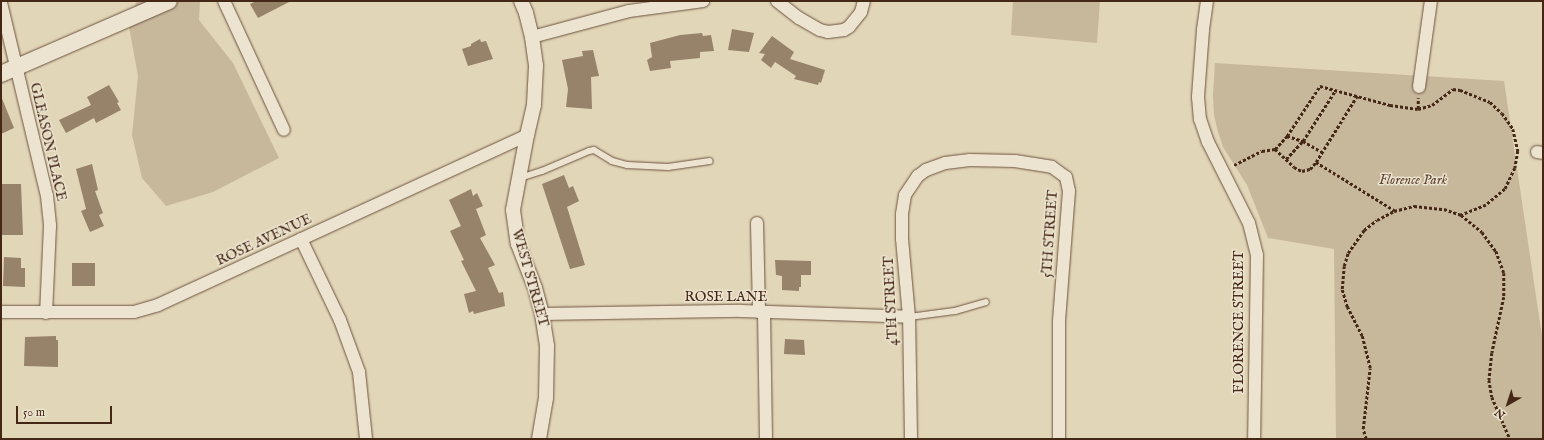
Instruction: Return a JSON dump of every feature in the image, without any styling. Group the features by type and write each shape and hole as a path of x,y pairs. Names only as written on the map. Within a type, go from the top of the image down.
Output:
{"main road":[{"path":"1,74 16,69 169,1"}],"street":[{"path":"224,1 284,130"},
{"name":"WEST STREET","path":"521,1 526,13 532,37 536,66 534,106 518,178 513,210 518,244 535,288 542,314 547,346 547,378 540,439"},
{"path":"532,37 629,11 702,1"},
{"path":"777,1 799,18 820,30 828,32 844,30 849,27 861,12 864,1"},
{"name":"FLORENCE STREET","path":"1207,1 1203,30 1198,97 1200,119 1208,142 1249,223 1257,255 1254,439"},
{"path":"1419,87 1431,1"},
{"name":"GLEASON PLACE","path":"1,3 47,196 50,226 46,313"},
{"name":"ROSE AVENUE","path":"1,312 134,312 158,305 527,135"},
{"name":"5TH STREET","path":"926,170 945,163 970,160 1015,161 1052,167 1066,177 1069,190 1058,322 1059,439"},
{"name":"4TH STREET","path":"911,439 909,317 902,239 902,214 905,195 918,176 926,170"},
{"path":"757,223 766,439"},
{"path":"301,239 340,320 359,372 366,439"},
{"name":"ROSE LANE","path":"542,314 761,312 909,317"}],"lane":[{"path":"518,178 533,175 594,150 612,161 627,165 668,167 710,161"},
{"path":"909,317 955,311 986,302"}],"path":[{"path":"1234,165 1262,151 1275,149 1287,136 1320,86 1403,108 1418,109 1432,106 1453,89 1460,90 1490,102 1502,113 1513,129 1518,151 1515,168 1505,189 1486,205 1461,215"},
{"path":"1286,159 1303,141 1336,91"},
{"path":"1275,149 1294,167 1302,171 1310,169 1316,162 1357,96"},
{"path":"1287,136 1303,141 1322,152"},
{"path":"1316,162 1394,211"},
{"path":"1366,439 1363,429 1370,368 1362,336 1347,307 1342,289 1344,266 1348,253 1364,230 1377,220 1394,211 1414,206 1444,209 1461,215 1482,232 1496,251 1504,273 1504,297 1492,353 1489,380 1492,397 1510,439"}],"green space":[{"path":"137,1 200,1 199,20 233,63 279,158 213,192 166,206 142,178 132,135 138,76 128,21"},
{"path":"1013,1 1100,1 1097,43 1011,35"},
{"name":"Florence Park","path":"1215,63 1504,81 1543,343 1543,439 1336,439 1334,249 1268,238 1247,185 1223,147 1218,132 1214,115 1213,95"}],"building":[{"path":"256,1 291,1 258,18 250,4"},
{"path":"732,29 754,33 749,52 728,50"},
{"path":"702,33 703,36 711,35 714,51 700,52 700,58 670,61 671,68 650,71 647,60 652,57 650,43 680,35"},
{"path":"772,36 794,52 790,59 825,70 821,83 819,82 818,85 794,79 796,76 775,62 771,68 761,60 765,54 759,53"},
{"path":"480,39 481,42 486,41 493,59 468,66 462,49 471,46 471,44"},
{"path":"593,50 599,76 591,77 592,109 566,107 568,89 562,60 583,56 582,51"},
{"path":"109,85 119,102 117,103 121,110 96,123 94,118 66,133 59,120 91,105 87,97"},
{"path":"1,96 14,128 1,134"},
{"path":"92,164 98,190 95,191 103,213 99,215 104,226 90,232 81,211 86,209 76,169"},
{"path":"564,175 569,188 573,186 579,201 567,207 585,265 570,269 542,184"},
{"path":"1,184 21,184 23,235 1,235"},
{"path":"471,189 473,196 477,193 483,206 476,209 486,235 480,238 495,265 488,268 499,293 503,292 505,306 474,314 473,311 469,313 464,294 476,291 461,261 464,260 450,231 461,226 449,200"},
{"path":"4,257 21,258 21,268 25,268 25,287 3,286"},
{"path":"775,260 811,261 811,275 801,275 801,287 799,287 799,291 782,290 782,276 776,275"},
{"path":"72,263 95,263 95,286 72,286"},
{"path":"56,336 56,340 58,340 58,367 24,366 25,337"},
{"path":"785,339 804,340 805,355 784,354"}]}
